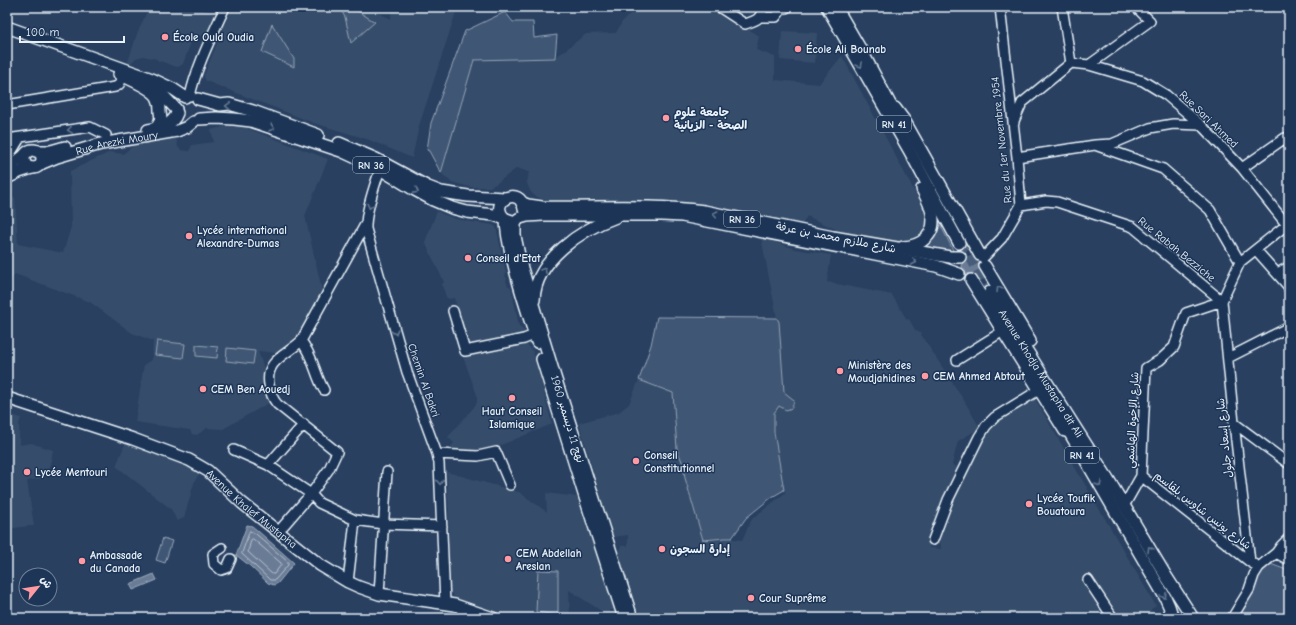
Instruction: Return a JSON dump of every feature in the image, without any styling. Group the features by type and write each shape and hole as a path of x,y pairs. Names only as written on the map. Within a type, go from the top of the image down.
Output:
{"main road":[{"name":"RN 41","path":"827,7 884,100 904,120 983,260 1060,391 1070,412 1071,421"},
{"name":"RN 41","path":"836,7 884,100 961,242"},
{"name":"RN 36","path":"7,27 152,79 191,97 220,106 229,104 253,111 346,145 376,159 428,187 441,192 468,196 505,198"},
{"path":"7,34 154,88 164,95 183,121 196,121 202,115 203,109 202,104 191,97 179,102 177,111"},
{"path":"119,74 152,91 158,99 161,118 156,129"},
{"name":"RN 41","path":"884,100 896,137 913,171 943,221 960,257"},
{"name":"Rue Arezki Moury","path":"36,151 54,150 106,135 156,129 174,120 177,111"},
{"name":"RN 36","path":"196,121 216,118 251,121 341,151 380,169 433,200 452,208 467,212 494,215 505,219"},
{"name":"Rue Arezki Moury","path":"7,178 56,157 101,144 177,131 196,121"},
{"path":"7,169 25,155 31,151 36,151 41,157 36,166 29,168 25,164 25,155"},
{"path":"887,247 910,246 920,243 932,230 932,212 913,171"},
{"path":"467,212 480,210 483,205 479,199 468,196"},
{"path":"514,196 522,203 524,211 519,218 512,221 505,219 500,212 500,204 505,198 514,196"},
{"name":"شارع ملازم محمد بن عرفة","path":"522,203 542,207 658,207 691,210 887,247 950,258 960,257"},
{"name":"شارع ملازم محمد بن عرفة","path":"519,218 544,215 668,215 690,217 936,266 960,274"},
{"path":"534,306 534,293 538,282 547,265 557,253 589,229 624,215"},
{"name":"نهج 11 ديسمبر 1960","path":"519,218 515,224 516,242 521,265 555,378 632,618"},
{"name":"نهج 11 ديسمبر 1960","path":"505,219 508,245 534,335 554,402 624,618"},
{"path":"973,252 983,260 982,274 979,277 971,280 960,274 957,266 960,257 966,253 973,252"},
{"name":"RN 41","path":"971,280 1063,429 1073,440"},
{"name":"Avenue Khodja Mustapha dit Ali","path":"1173,618 1165,597 988,292 1110,482 1193,618"},
{"name":"Avenue Khalef Mustapha","path":"7,398 133,438 189,460 208,472 242,503 320,565 348,582 379,594 445,603 462,613 492,618"}],"street":[{"path":"191,97 193,83 224,7"},
{"path":"719,7 745,24 756,20 761,16 763,7"},
{"path":"761,16 776,17 781,10 788,7"},
{"name":"Rue du 1er Novembre 1954","path":"983,260 1002,238 1021,205 1000,7"},
{"path":"1015,140 1014,121 1022,104 1071,63 1062,7"},
{"path":"1088,65 1150,21 1136,7"},
{"name":"Rue Sari Ahmed","path":"1071,63 1088,65 1143,81 1166,95 1201,125 1242,168 1288,224"},
{"path":"7,105 115,87 121,82 119,74"},
{"path":"1017,157 1094,145 1112,144 1150,128 1173,124 1201,125"},
{"path":"7,139 90,127 106,135"},
{"path":"7,159 20,138"},
{"path":"1242,168 1285,138 1289,144"},
{"path":"1094,145 1163,169 1210,210 1240,262"},
{"name":"Chemin Al Bakri","path":"380,169 372,197 366,229 407,372 437,454 439,464 445,603"},
{"name":"Rue Rabah Bezziche","path":"1021,205 1046,201 1057,202 1133,227 1222,301"},
{"path":"278,532 311,494 329,469 337,452 272,399 268,375 278,358 293,349 301,341 366,223"},
{"path":"1222,301 1240,262 1288,224"},
{"path":"1256,250 1289,289"},
{"path":"1277,274 1289,267"},
{"name":"شارع إسعاد جلول","path":"1222,301 1250,562"},
{"name":"شارع الإخوة الهاشمي","path":"1124,506 1141,476 1146,368 1160,360 1174,347 1186,313 1222,301"},
{"path":"453,311 465,351 524,339 534,335"},
{"path":"1228,358 1289,327"},
{"path":"957,360 1003,331"},
{"path":"301,341 307,348 320,384 324,390"},
{"path":"933,540 948,500 979,437 986,426 995,417 1039,390"},
{"path":"1234,423 1289,464"},
{"path":"268,465 304,424"},
{"path":"234,450 268,465 311,494 319,503 355,520 383,524 442,526"},
{"path":"437,454 478,456 496,452 510,485"},
{"path":"379,594 387,472"},
{"name":"شارع يونس شاوس بلقاسم","path":"1141,476 1250,562"},
{"path":"348,582 355,520"},
{"path":"1232,618 1249,590 1259,566 1276,553 1289,538"},
{"path":"222,548 213,554 214,564 221,570 227,568 231,559"},
{"path":"1276,553 1289,560"},
{"path":"1250,562 1259,566"},
{"path":"1088,580 1113,618"}],"shaded area":[{"name":"École Ould Oudia","path":"149,7 195,7 215,14 205,37 194,34 183,64 180,66 177,67 157,59 143,56 136,58 131,63 128,62 137,34"},
{"path":"232,7 366,7 391,19 392,7 451,7 457,9 419,126 412,158 367,139 314,123 206,81 204,76 205,73"},
{"path":"339,7 351,7 375,22 351,43 345,17"},
{"name":"جامعة علوم الصحة - الزيانية","path":"628,7 714,7 759,36 756,50 775,57 775,80 819,84 842,56 926,213 928,221 923,233 912,240 897,243 844,233 807,216 802,225 728,208 665,201 545,200 535,196 530,191 527,183 529,172 517,168 490,187 470,187 451,182 441,173 474,60 555,58 586,34 616,33 622,22 631,13"},
{"path":"505,12 513,22 533,22 534,38 557,35 555,58 474,60 441,173 427,150 431,123 465,31"},
{"path":"272,24 294,59 294,67 262,52"},
{"name":"École Ali Bounab","path":"782,31 817,33 815,63 780,60"},
{"name":"Lycée international Alexandre-Dumas","path":"235,124 328,159 305,216 323,294 294,341 277,353 258,351 264,369 266,388 272,401 223,429 207,428 197,435 192,434 190,430 135,422 144,365 152,360 153,341 132,333 90,302 15,274 7,286 7,201 15,197 18,244 63,253 71,227 70,171 110,152 123,154 133,146 176,137 178,147 181,150 189,151 192,145 214,142 211,130"},
{"path":"437,211 456,219 493,225 496,227 506,273 506,281 508,286 511,287 519,326 525,332 518,337 474,347 468,342 454,298 449,299 446,297 442,284 444,282 425,242"},
{"path":"937,218 953,250 951,252 922,248 932,240 934,236"},
{"path":"761,237 795,249 831,255 827,282 892,295 907,320 909,319 915,330 920,333 965,402 980,428 958,441 952,465 957,467 933,524 929,548 941,549 940,529 953,496 984,438 1004,416 1035,399 1156,606 1151,609 1153,618 1037,618 1015,613 1016,618 638,618 618,552 621,546 628,546 628,535 613,537 579,423 619,412 629,404 639,380 673,393 677,449 683,464 685,478 703,540 725,538 742,540 752,519 785,493 773,422 774,413 784,392 779,322"},
{"path":"657,317 777,318 779,322 784,392 794,400 792,408 786,410 779,406 774,413 774,432 784,490 772,497 746,518 732,538 703,540 685,478 683,464 677,449 673,393 639,380 651,345"},
{"path":"157,341 185,344 183,358 155,355"},
{"name":"Haut Conseil Islamique","path":"519,344 521,347 527,344 533,352 552,424 487,451 473,454 448,450 454,443 448,437 477,402 477,395 462,354"},
{"path":"196,345 218,347 217,358 196,356"},
{"path":"227,348 255,351 253,364 226,361"},
{"name":"Lycée Mentouri","path":"7,413 21,418 19,424 19,445 31,443 53,450 50,466 44,478 27,481 34,526 7,529"},
{"path":"125,444 176,461 200,471 194,483 184,518 177,521 171,509 116,466"},
{"name":"CEM Abdellah Areslan","path":"447,472 519,492 547,512 546,493 577,497 615,610 609,610 609,616 569,590 570,618 509,618 475,608 456,598 449,591"},
{"path":"163,538 172,541 165,563 156,560"},
{"path":"1268,563 1289,571 1289,618 1237,618 1245,607 1252,592 1257,575"},
{"path":"538,570 558,571 558,615 536,612"}],"water":[{"path":"972,256 979,259 982,266 979,273 972,276 965,273 962,266 965,259"},
{"path":"247,525 252,526 294,563 278,583 274,585 268,583 236,555"},
{"path":"154,574 157,580 133,590 130,584"}],"tunnel":[{"path":"962,241 990,292"}],"place":[{"name":"École Ould Oudia","path":"165,37"},
{"name":"École Ali Bounab","path":"798,49"},
{"name":"جامعة علوم الصحة - الزيانية","path":"666,118"},
{"name":"Lycée international Alexandre-Dumas","path":"189,236"},
{"name":"Conseil d'Etat","path":"468,258"},
{"name":"Ministère des Moudjahidines","path":"840,371"},
{"name":"CEM Ahmed Abtout","path":"925,376"},
{"name":"CEM Ben Aouedj","path":"203,389"},
{"name":"Haut Conseil Islamique","path":"512,398"},
{"name":"Conseil Constitutionnel","path":"636,461"},
{"name":"Lycée Mentouri","path":"27,472"},
{"name":"Lycée Toufik Bouatoura","path":"1029,504"},
{"name":"إدارة السجون","path":"662,549"},
{"name":"CEM Abdellah Areslan","path":"508,559"},
{"name":"Ambassade du Canada","path":"82,561"},
{"name":"Cour Suprême","path":"751,598"}]}
